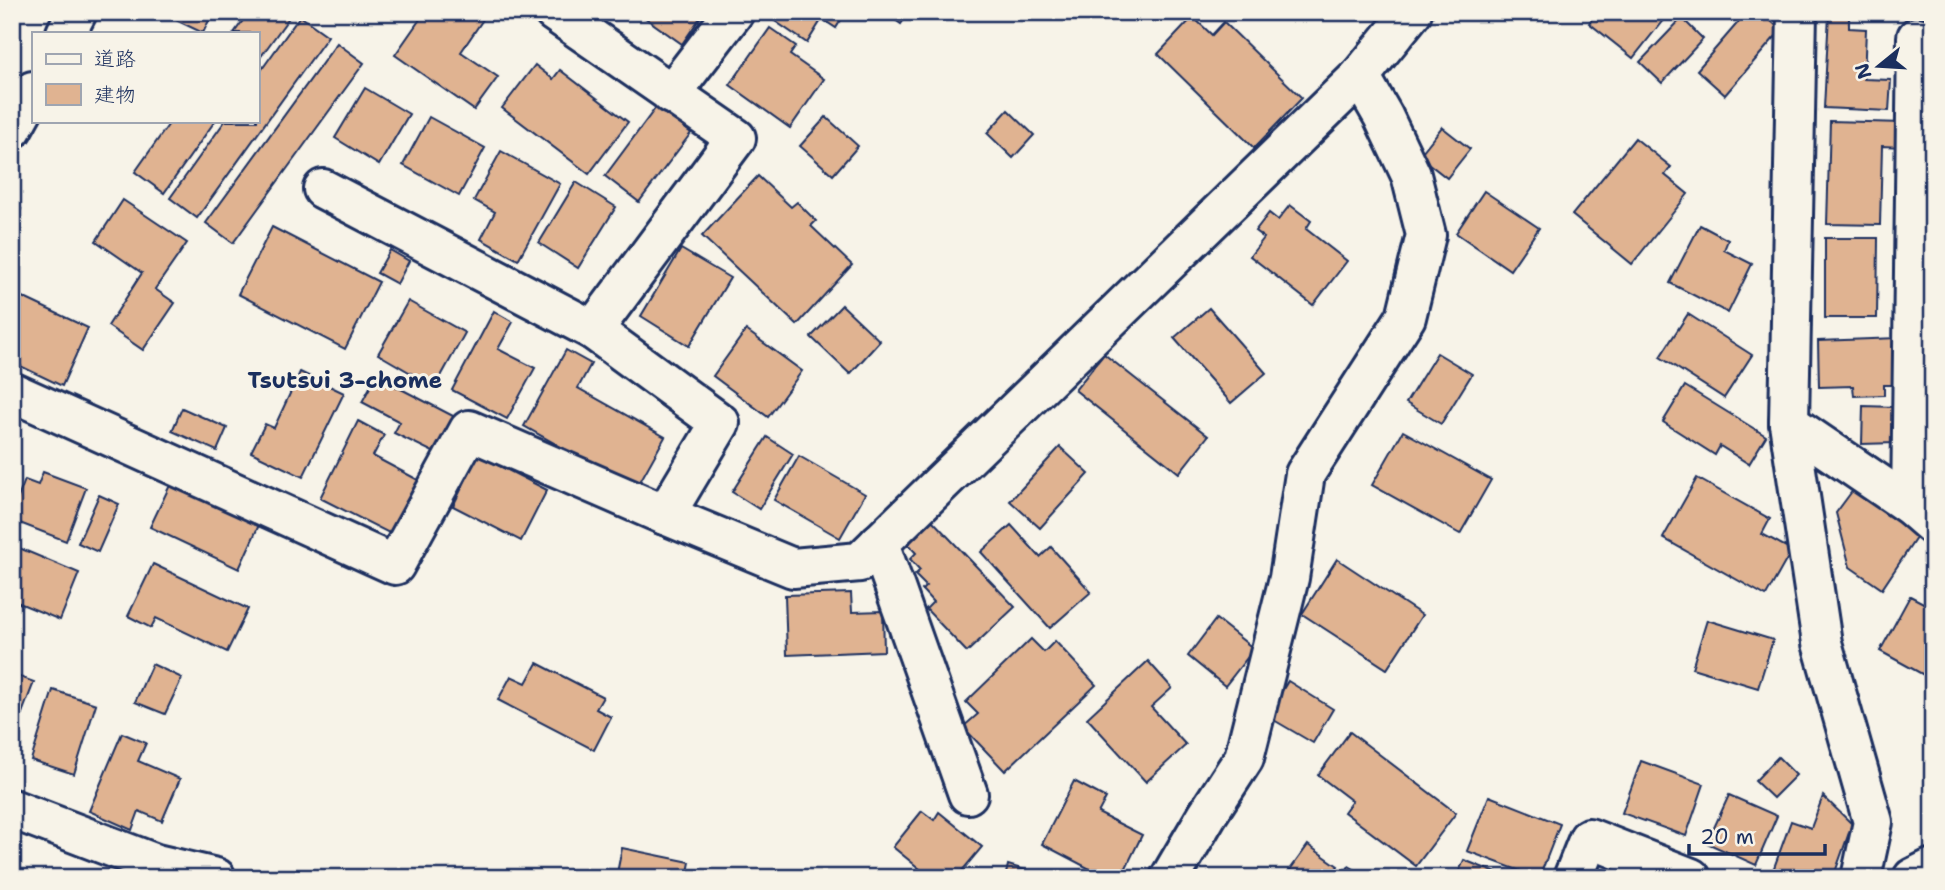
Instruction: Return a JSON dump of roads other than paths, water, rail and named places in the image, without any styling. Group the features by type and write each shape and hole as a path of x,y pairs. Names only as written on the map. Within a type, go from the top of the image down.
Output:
{"street":[{"path":"67,32 78,12"},
{"path":"554,12 736,138 593,330"},
{"path":"671,94 734,12"},
{"path":"12,392 395,565 469,430 793,568 860,562 1360,76 1412,12"},
{"path":"1797,12 1789,423 1822,643 1873,822 1861,878"},
{"path":"1915,36 1922,516"},
{"path":"1170,878 1244,758 1289,578 1305,474 1406,317 1426,234 1410,175 1383,116 1360,76"},
{"path":"12,129 32,93"},
{"path":"323,190 593,330 720,423 665,515"},
{"path":"1789,423 1922,516"},
{"path":"879,543 968,794"},
{"path":"12,809 156,864 216,878"},
{"path":"1573,878 1589,838 1691,878"},
{"path":"1913,878 1933,868"}],"district":[{"name":"Tsutsui 3-chome","path":"345,380"}]}
